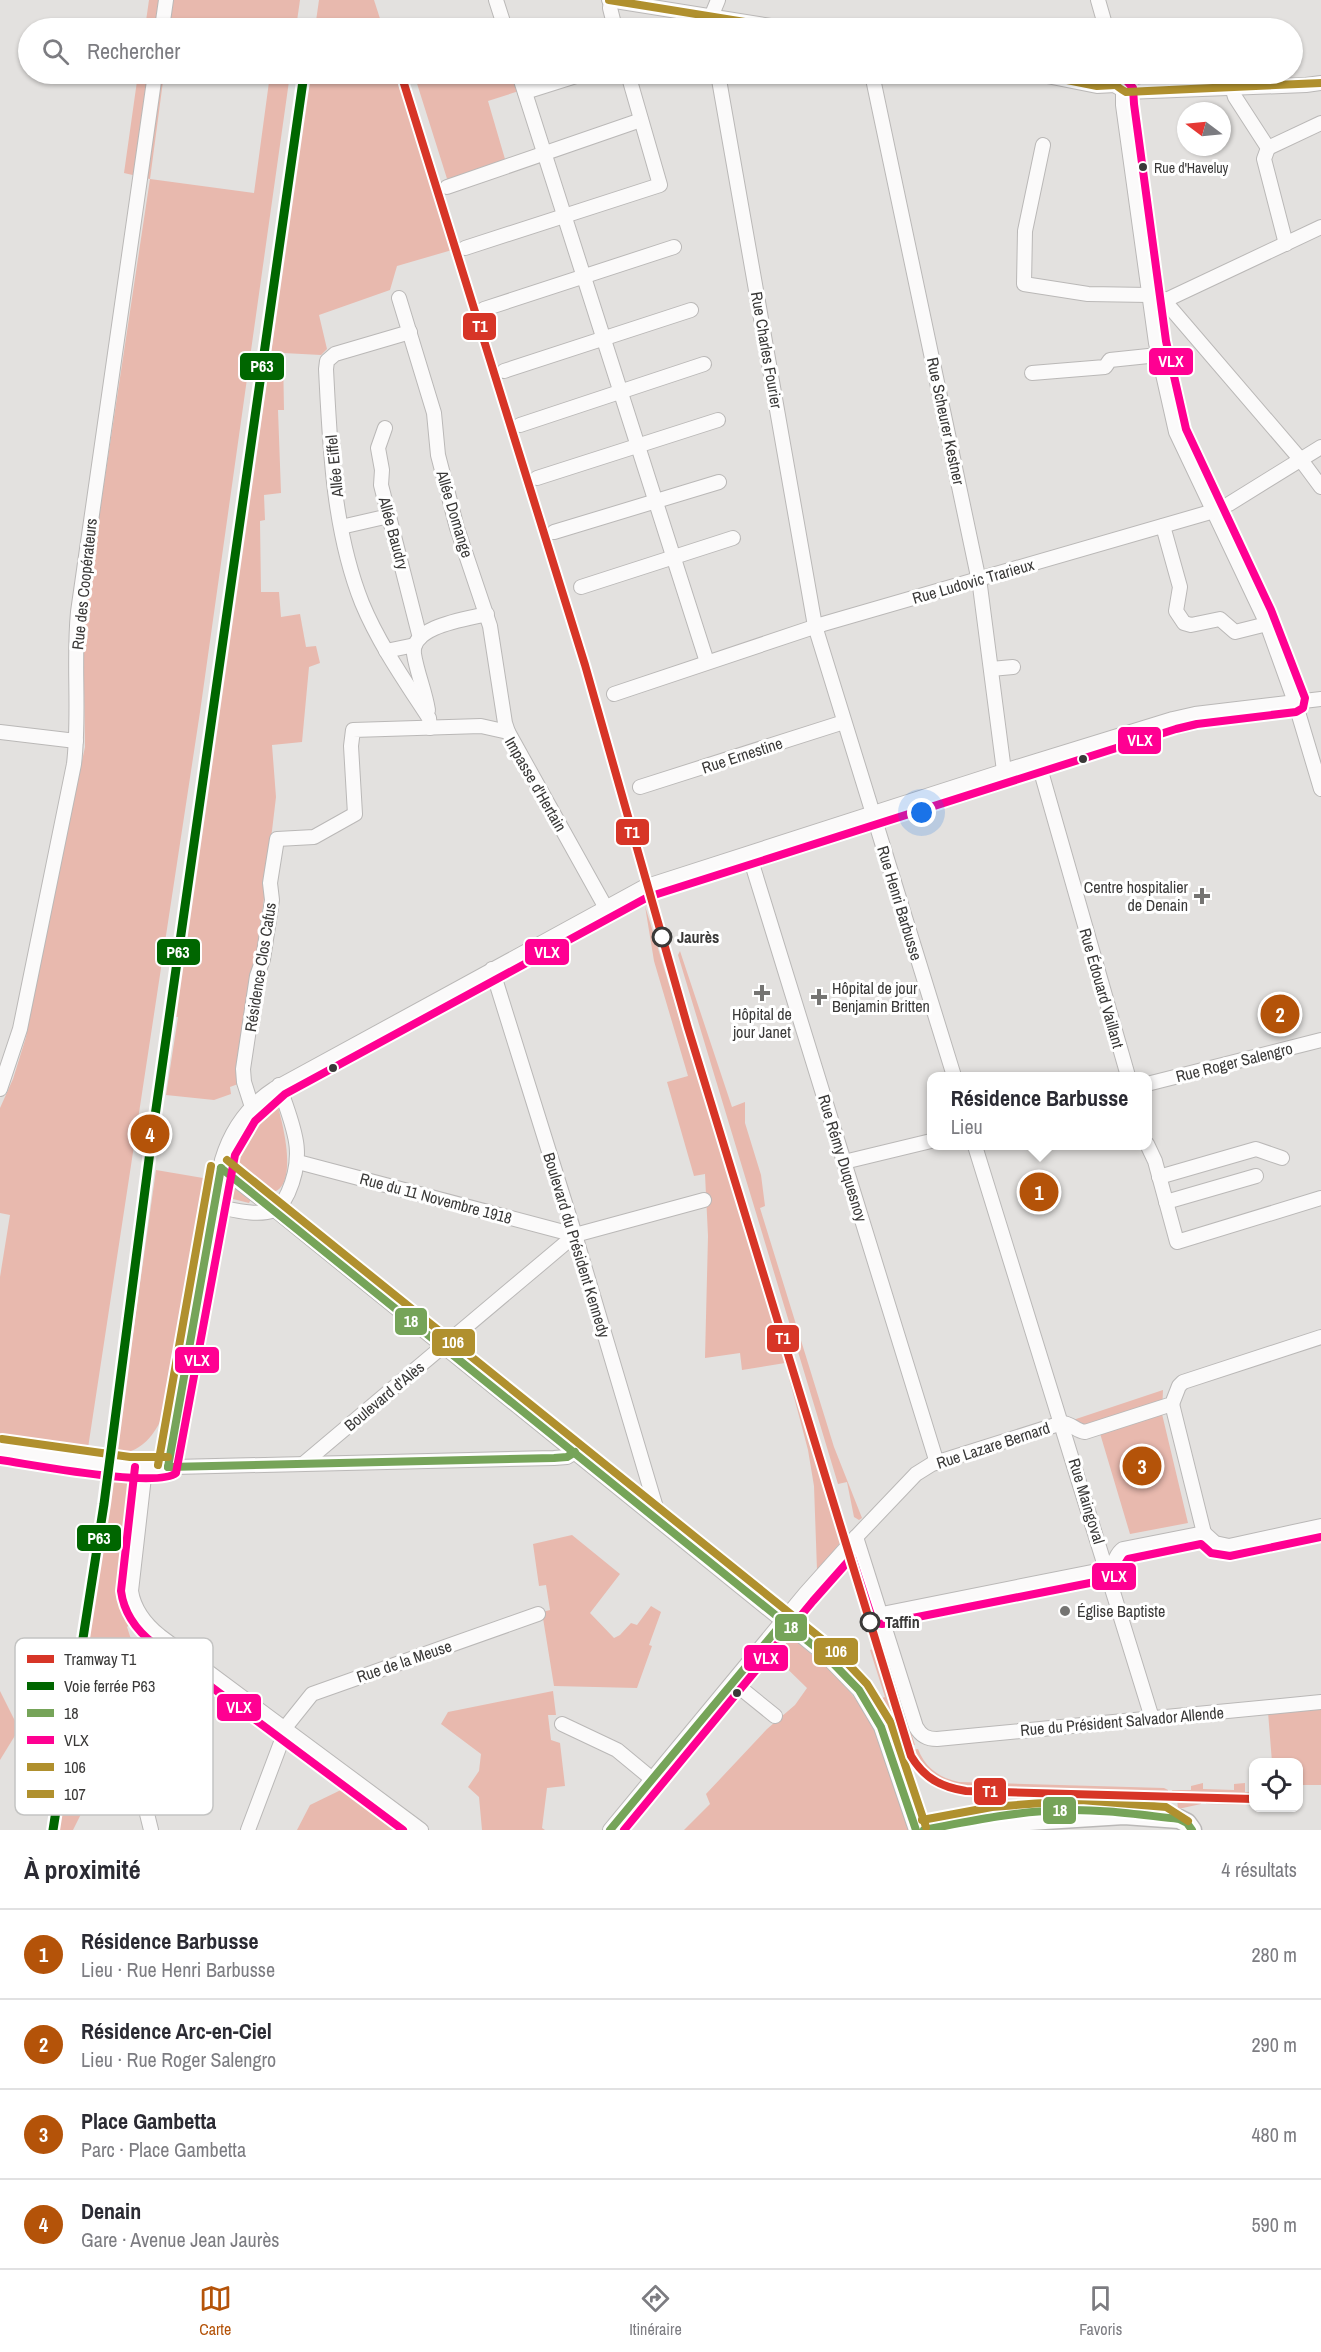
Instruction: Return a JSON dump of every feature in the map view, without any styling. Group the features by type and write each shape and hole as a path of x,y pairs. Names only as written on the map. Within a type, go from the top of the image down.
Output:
{"main road":[{"path":"924,1830 982,1818 1090,1810 1182,1820 1192,1830"},
{"path":"963,1830 1029,1821 1124,1815"},
{"path":"1164,1817 1182,1830"}],"street":[{"path":"163,18 166,0"},
{"path":"496,0 502,18"},
{"path":"612,18 610,0 655,4 696,18"},
{"path":"713,18 718,0"},
{"path":"1098,0 1103,18"},
{"name":"Rue des Coopérateurs","path":"0,1089 20,1029 76,741 78,612 154,84"},
{"path":"522,84 707,662"},
{"path":"525,92 550,84"},
{"path":"465,248 660,185 631,84"},
{"name":"Rue Charles Fourier","path":"720,84 815,626"},
{"name":"Rue Scheurer Kestner","path":"874,84 979,579 1004,771"},
{"path":"1087,84 1097,86 1108,84"},
{"path":"1119,84 1158,355 1176,432 1267,624 1295,702 1321,789"},
{"path":"1134,84 1173,89 1319,86"},
{"path":"1155,84 1173,89"},
{"path":"1232,87 1235,97 1268,148"},
{"path":"447,188 641,120"},
{"path":"1286,244 1264,159 1268,148 1321,123"},
{"path":"1042,145 1026,225 1024,284 1094,295 1149,295 1166,300 1301,460 1321,487"},
{"path":"1166,300 1321,227"},
{"path":"484,309 674,247"},
{"name":"Allée Domange","path":"399,298 434,413 438,455 457,528 492,633 508,732"},
{"path":"504,371 691,310"},
{"name":"Allée Eiffel","path":"410,332 335,354 329,358 326,365 333,464 341,527 360,598 386,651 429,723"},
{"path":"1032,373 1105,367 1110,360 1158,355"},
{"path":"520,425 705,364"},
{"path":"537,478 718,420"},
{"name":"Allée Baudry","path":"385,428 378,452 382,470 382,489 417,641 414,654 429,723"},
{"name":"Rue Ludovic Trarieux","path":"614,694 815,626 1214,511 1230,504 1321,447"},
{"path":"554,532 719,482"},
{"path":"341,527 389,516"},
{"path":"1163,526 1180,587 1176,611 1184,623 1191,626 1218,619 1226,622 1232,631 1238,633 1267,624"},
{"path":"581,587 733,538"},
{"path":"386,651 417,641 427,631 487,614"},
{"name":"Rue Henri Barbusse","path":"815,626 952,1072"},
{"path":"991,669 1013,667"},
{"path":"168,1467 221,1168 231,1137 252,1107 279,1085 648,886 1004,771 1180,717 1321,699"},
{"name":"Rue Ernestine","path":"640,788 844,722"},
{"name":"Impasse d'Hertain","path":"355,814 351,746 353,730 429,723 487,727 508,732 606,908"},
{"path":"0,732 76,741"},
{"name":"Rue Édouard Vaillant","path":"1038,761 1127,1072"},
{"name":"Résidence Clos Cafus","path":"252,1107 244,1082 243,1069 257,976 263,959 272,900 270,883 277,839 314,837 355,814"},
{"name":"Rue Rémy Duquesnoy","path":"749,854 937,1463"},
{"name":"Boulevard du Président Kennedy","path":"492,969 575,1235 660,1521"},
{"name":"Rue Roger Salengro","path":"1152,1083 1321,1040"},
{"path":"213,1206 257,1212 275,1210 284,1202 294,1180 298,1162 297,1144 279,1085"},
{"path":"844,1162 927,1142"},
{"path":"1159,1177 1256,1149 1282,1158"},
{"path":"976,1150 1062,1423"},
{"path":"1149,1150 1177,1242 1321,1198"},
{"name":"Rue du 11 Novembre 1918","path":"298,1162 575,1235"},
{"path":"221,1168 575,1452 840,1669 869,1705 885,1736 916,1830"},
{"path":"1166,1202 1256,1176"},
{"path":"575,1235 704,1200"},
{"name":"Boulevard d'Alès","path":"303,1464 575,1235"},
{"path":"1321,1337 1183,1382 1172,1404 1204,1533 1215,1543 1225,1546 1321,1526"},
{"name":"Rue Lazare Bernard","path":"610,1830 783,1621 873,1518 920,1471 937,1463 1062,1423 1067,1423 1085,1432 1172,1404"},
{"name":"Rue Maingoval","path":"1062,1423 1152,1718"},
{"path":"0,1449 120,1467 145,1468 554,1458 567,1457 575,1452"},
{"path":"145,1468 131,1585 132,1598 136,1610 163,1638"},
{"path":"856,1537 882,1614 1107,1569 1112,1566 1123,1549 1204,1533"},
{"name":"Rue de la Meuse","path":"248,1830 286,1729 303,1704 315,1692 538,1614"},
{"name":"Rue du Président Salvador Allende","path":"882,1614 916,1727 924,1736 937,1739 1321,1702"},
{"path":"213,1675 421,1830"},
{"path":"733,1682 775,1716"},
{"path":"562,1724 613,1747 652,1779"},
{"path":"147,1815 151,1830"}],"shaded area":[{"path":"149,0 300,0 297,18 146,18"},
{"path":"319,0 374,0 380,18 316,18"},
{"path":"137,84 163,84 150,179 124,173"},
{"path":"269,84 289,84 200,712 88,1448 0,1439 0,1277 10,1215 0,1213 0,1108 13,1079 26,1037 46,927 85,747 83,623 150,179 254,193"},
{"path":"308,84 400,84 452,250 397,266 390,290 319,315 327,349 321,355 283,353 284,410 278,410 281,493 264,495 265,520 260,521 261,592 279,592 281,617 300,614 306,647 316,646 320,663 309,667 302,742 272,745 276,797 238,1084 230,1087 231,1094 214,1100 166,1095 178,1017 174,1017 271,353"},
{"path":"417,84 520,84 522,90 488,101 507,166 449,185"},
{"path":"645,906 772,1320 777,1327 797,1386 841,1542 817,1570 814,1486 808,1450 785,1363 742,1370 740,1353 705,1358 708,1236 705,1174 694,1176 667,1082 688,1076 654,961"},
{"path":"680,951 732,1107 745,1102 745,1123 761,1175 765,1206 760,1208 834,1447 862,1518 859,1520 854,1517 847,1482 838,1484 678,955"},
{"path":"266,1102 278,1107 287,1156 284,1181 278,1189 269,1193 237,1168 229,1157 244,1127"},
{"path":"156,1170 209,1179 164,1412 150,1438 135,1449 116,1454"},
{"path":"227,1182 251,1199 249,1203 225,1197"},
{"path":"1163,1390 1162,1414 1188,1523 1130,1534 1099,1430 1079,1427 1073,1420"},
{"path":"113,1472 133,1479 137,1484 125,1588 134,1620 127,1627 131,1638 87,1638"},
{"path":"572,1535 620,1574 590,1613 614,1638 631,1623 637,1625 651,1606 661,1612 637,1688 554,1686 542,1612 550,1610 546,1585 539,1586 533,1544"},
{"path":"791,1637 847,1688 865,1712 887,1764 909,1830 684,1830 710,1804 706,1794 767,1729 795,1705 807,1688 769,1651 782,1638"},
{"path":"883,1646 915,1745 898,1748 890,1726 876,1700 885,1697 870,1650"},
{"path":"0,1691 15,1721 15,1736 0,1760"},
{"path":"553,1691 556,1715 548,1715 551,1740 560,1743 565,1786 547,1788 542,1828 545,1830 482,1830 479,1797 468,1787 479,1771 481,1754 441,1724 448,1712"},
{"path":"1321,1706 1321,1785 1303,1785 1303,1758 1272,1758 1268,1712"},
{"path":"918,1749 929,1767 946,1778 959,1782 1164,1788 1168,1790 1168,1799 1151,1799 1151,1804 1137,1804 1137,1798 980,1796 954,1793 938,1789 924,1780 914,1769 905,1751"},
{"path":"1203,1783 1203,1789 1234,1790 1234,1784 1245,1783 1245,1792 1249,1792 1248,1805 1206,1804 1206,1800 1201,1800 1201,1804 1178,1809 1177,1799 1171,1799 1172,1790 1191,1790 1191,1786"},
{"path":"347,1787 403,1830 297,1830 310,1805"},
{"path":"60,1815 80,1815 73,1830 58,1830"}],"tram line":[{"name":"T1","path":"404,84 585,665 688,1028 911,1756 916,1764 934,1780 966,1791 1249,1799"},
{"path":"884,1656 891,1693"}],"rail line":[{"name":"P63","path":"83,1638 104,1504 151,1144 303,84"},
{"name":"P63","path":"53,1830 55,1815"}],"transit line":[{"name":"107","path":"609,0 721,18"},
{"name":"107","path":"1303,84 1321,83"},
{"name":"107","path":"1087,84 1115,85"},
{"name":"107","path":"1116,84 1126,92 1299,84"},
{"name":"VLX","path":"0,1460 120,1477 164,1477 176,1473 235,1155 255,1121 285,1094 648,897 1176,729 1197,724 1296,712 1303,708 1305,698 1271,610 1186,429 1166,341 1133,88 1130,84"},
{"name":"106","path":"227,1160 833,1648 867,1684 891,1723 926,1827"},
{"name":"106","path":"158,1465 211,1166"},
{"name":"18","path":"221,1168 825,1655 859,1690 881,1727 916,1830"},
{"name":"18","path":"168,1467 221,1168"},
{"name":"106","path":"2,1439 130,1457 168,1457"},
{"name":"18","path":"168,1467 554,1458 567,1457 575,1452"},
{"name":"VLX","path":"135,1467 121,1591 128,1614 136,1627 147,1638"},
{"name":"VLX","path":"624,1830 852,1557 872,1618 876,1623 882,1624 1110,1579 1120,1572 1128,1559 1201,1544 1211,1553 1230,1556 1321,1537"},
{"name":"18","path":"610,1830 784,1621"},
{"name":"VLX","path":"213,1688 403,1830"},
{"name":"106","path":"922,1820 992,1807 1081,1800 1166,1807 1188,1821"},
{"name":"18","path":"924,1830 1012,1814 1079,1810 1179,1819 1187,1823 1192,1830"}],"place":[{"name":"Rue d'Haveluy","path":"1143,167"},
{"name":"Centre hospitalier de Denain","path":"1202,896"},
{"name":"Jaurès","path":"662,937"},
{"name":"Hôpital de jour Janet","path":"762,993"},
{"name":"Hôpital de jour Benjamin Britten","path":"819,997"},
{"name":"Résidence Arc-en-Ciel","path":"1280,1014"},
{"name":"Denain","path":"150,1134"},
{"name":"Résidence Barbusse","path":"1039,1192"},
{"name":"Place Gambetta","path":"1142,1466"},
{"name":"Église Baptiste","path":"1065,1611"},
{"name":"Taffin","path":"870,1622"}]}
